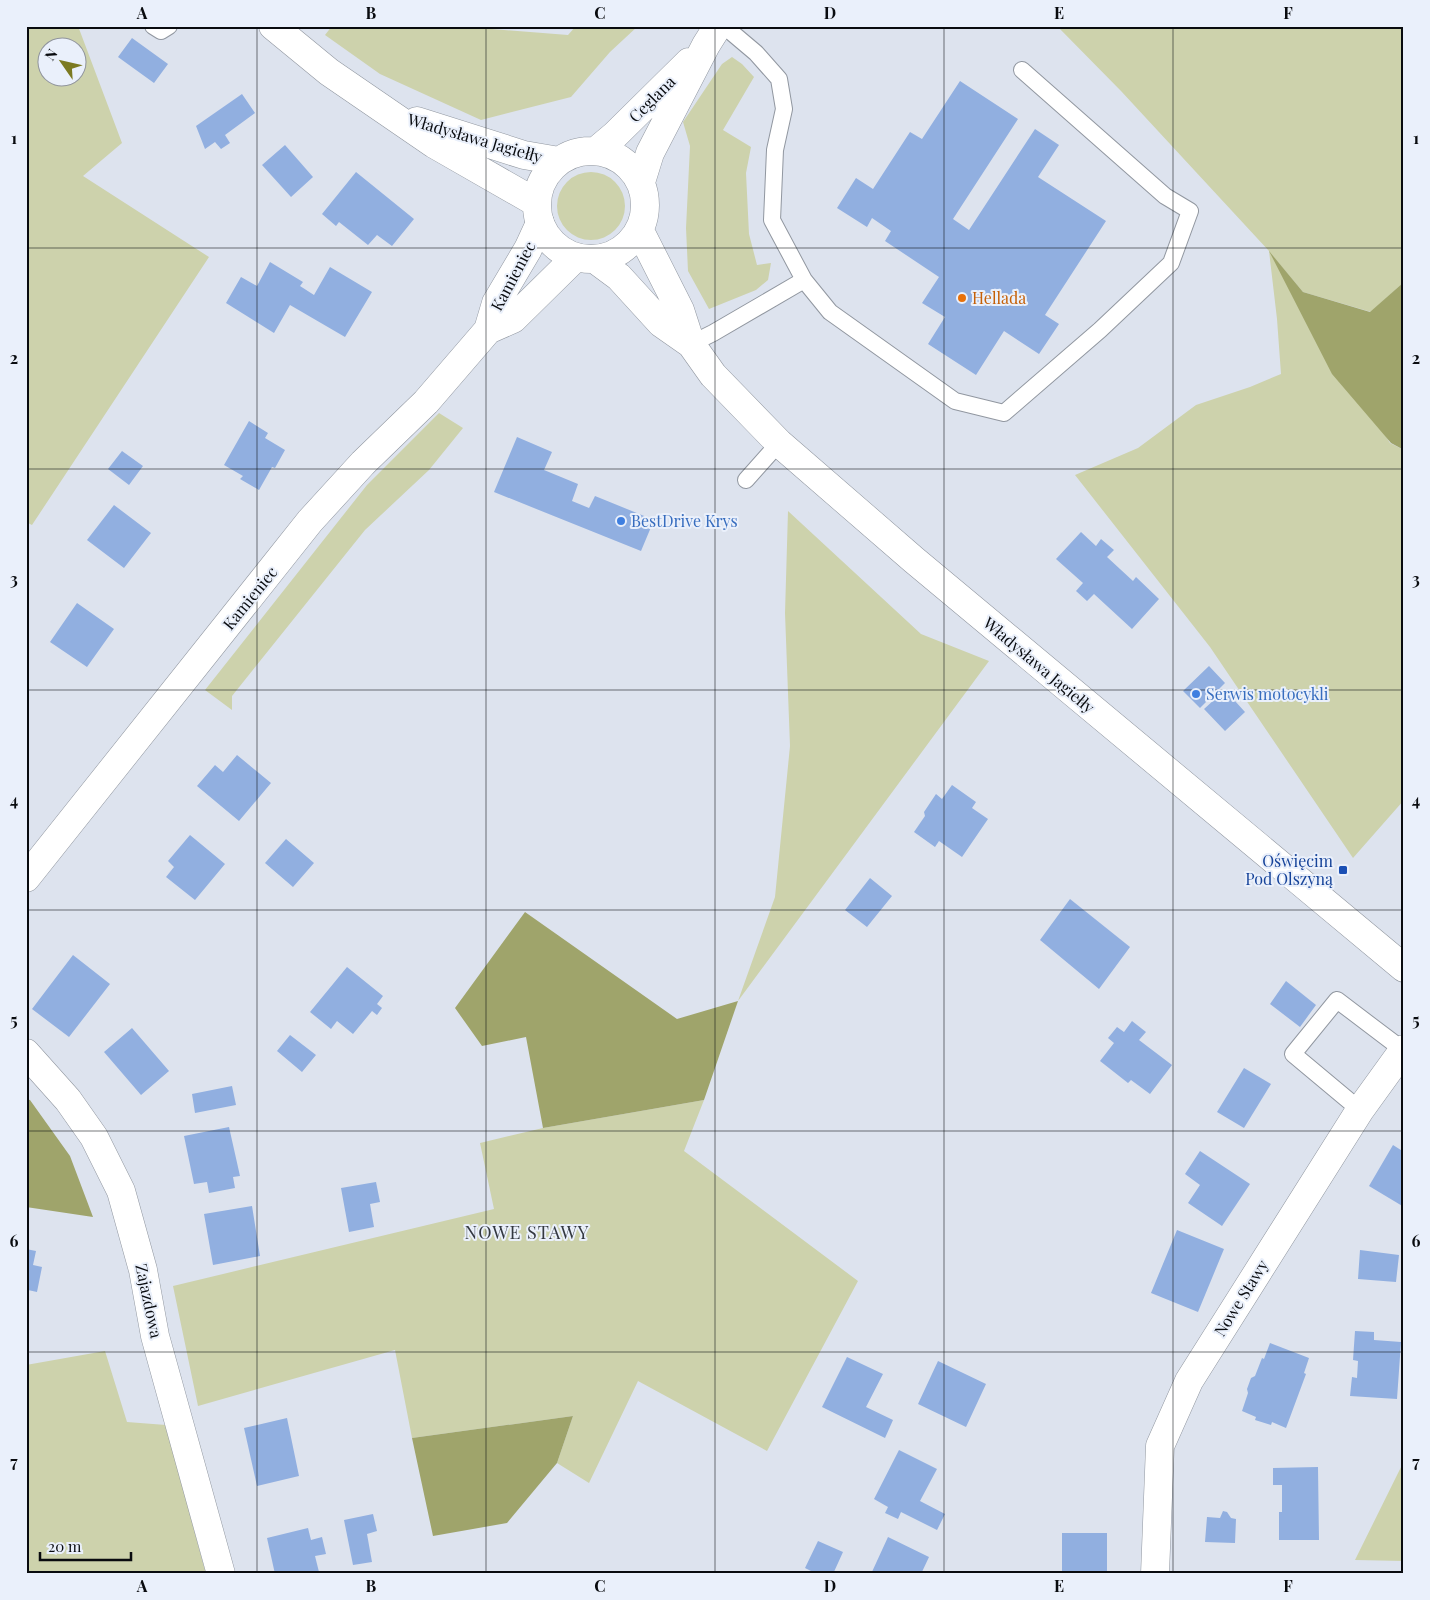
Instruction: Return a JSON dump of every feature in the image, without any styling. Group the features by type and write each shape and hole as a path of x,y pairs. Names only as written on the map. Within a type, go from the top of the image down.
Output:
{"street":[{"name":"Władysława Jagiełły","path":"274,26 329,72 538,213"},
{"name":"Ceglana","path":"596,151 615,136 716,32"},
{"name":"Ceglana","path":"641,182 650,154 716,32"},
{"name":"Władysława Jagiełły","path":"391,113 524,155 559,161"},
{"path":"584,151 596,151 615,156 630,166 641,182 646,198 646,215 640,231 629,245 613,256 585,259 560,250 548,238 538,213 540,187 548,172 559,161 584,151"},
{"name":"Kamieniec","path":"488,330 496,303 528,249 538,213"},
{"name":"Władysława Jagiełły","path":"640,231 680,310 691,344 713,375 779,443 914,560 1404,968"},
{"name":"Władysława Jagiełły","path":"585,259 619,278 661,323 691,344"},
{"name":"Kamieniec","path":"26,878 310,521 363,462 426,402 488,330 513,318 585,259"},
{"name":"Nowe Stawy","path":"1155,1574 1160,1446 1189,1381 1360,1110 1404,1050"},
{"name":"Zajazdowa","path":"26,1053 68,1100 94,1137 121,1191 143,1270 155,1336 221,1574"}],"lane":[{"path":"152,26 161,31 169,26"},
{"path":"716,32 756,53 779,79 784,109 775,150 772,220 804,280 830,312 955,401 1004,413 1100,330 1172,263 1190,211 1165,196 1022,70"},
{"path":"691,344 804,280"},
{"path":"746,480 779,443"},
{"path":"1360,1110 1294,1054 1337,1000 1404,1050"}],"green space":[{"path":"26,26 78,26 83,38 38,38 38,88 88,88 88,53 122,143 83,176 209,257 32,525 26,522"},
{"path":"332,26 455,26 568,35 576,26 638,26 610,52 571,97 481,120 380,74 325,35"},
{"path":"1057,26 1404,26 1404,282 1371,312 1303,292 1271,254 1390,443 1404,450 1404,800 1353,858 1210,647 1075,475 1138,448 1196,405 1250,387 1281,374 1269,251 1121,91"},
{"path":"732,57 742,64 754,77 723,130 751,147 746,173 749,234 757,265 771,263 768,280 756,290 709,309 688,271 686,228 690,146 683,122 722,64"},
{"path":"584,172 598,172 610,177 620,187 625,199 625,213 620,225 610,235 598,240 584,240 572,235 562,225 557,213 557,199 562,187 572,177"},
{"path":"1269,251 1303,292 1370,312 1404,282 1404,450 1391,443 1332,374"},
{"path":"439,413 463,428 429,470 365,530 232,696 232,710 205,690 367,485"},
{"path":"788,511 921,634 989,661 738,1001 775,897 790,746 785,613"},
{"path":"525,912 677,1019 738,1001 704,1100 543,1128 526,1037 482,1046 455,1008"},
{"path":"26,1099 30,1100 70,1156 93,1217 26,1207"},
{"path":"704,1100 684,1151 858,1281 767,1451 638,1381 589,1483 557,1463 573,1416 412,1438 395,1350 198,1406 173,1286 494,1209 480,1143 543,1128"},
{"path":"105,1351 127,1422 166,1425 206,1574 26,1574 26,1365"},
{"path":"573,1416 557,1463 507,1523 433,1536 412,1438"},
{"path":"1404,1461 1404,1561 1355,1560"}],"building":[{"path":"132,38 168,64 154,83 118,57"},
{"path":"960,81 1018,119 953,219 969,230 1035,129 1059,145 1038,177 1106,221 1045,315 1059,324 1039,354 1004,331 976,375 928,344 945,317 922,303 939,277 885,241 891,231 872,218 867,227 837,208 856,178 873,189 910,132 922,139"},
{"path":"242,94 255,113 225,135 230,143 221,149 215,142 205,149 196,126"},
{"path":"285,145 313,177 291,197 262,165"},
{"path":"356,172 414,219 392,246 377,235 368,245 339,222 336,226 322,214"},
{"path":"270,262 303,282 300,286 314,295 330,267 372,292 345,337 290,305 274,333 226,303 241,277 257,286"},
{"path":"249,421 268,433 265,438 285,450 275,468 272,467 259,490 240,479 243,476 224,465"},
{"path":"517,437 552,452 544,470 578,484 572,501 589,508 595,496 654,520 641,551 494,492"},
{"path":"122,451 143,466 129,485 108,469"},
{"path":"114,505 151,533 124,568 87,540"},
{"path":"1081,532 1096,546 1101,539 1114,550 1107,557 1133,581 1136,577 1159,599 1132,629 1094,594 1087,601 1076,591 1083,583 1056,559"},
{"path":"77,603 114,629 87,667 50,642"},
{"path":"1209,666 1225,683 1200,708 1183,691"},
{"path":"1225,690 1245,712 1225,731 1204,709"},
{"path":"237,755 271,783 239,821 197,786 215,765 223,772"},
{"path":"952,785 976,802 972,808 988,819 962,857 939,841 935,847 914,832 925,816 924,812 936,794 942,799"},
{"path":"190,835 225,864 195,900 166,877 174,867 168,861"},
{"path":"286,839 314,863 293,887 265,863"},
{"path":"870,878 892,896 867,927 845,910"},
{"path":"1070,899 1130,947 1099,989 1040,940"},
{"path":"73,955 110,984 69,1037 32,1009"},
{"path":"347,967 383,996 377,1004 382,1008 377,1015 372,1011 353,1034 337,1021 331,1029 310,1012"},
{"path":"1286,981 1316,1005 1300,1027 1270,1004"},
{"path":"1132,1021 1146,1032 1139,1040 1172,1065 1150,1094 1131,1080 1128,1083 1100,1061 1114,1043 1108,1038 1117,1027 1124,1032"},
{"path":"132,1028 169,1071 141,1095 104,1052"},
{"path":"290,1035 316,1055 302,1072 277,1051"},
{"path":"1244,1068 1271,1084 1244,1128 1217,1112"},
{"path":"232,1086 236,1105 195,1113 192,1094"},
{"path":"229,1127 240,1176 233,1177 235,1188 209,1193 207,1182 194,1184 184,1136"},
{"path":"1393,1145 1404,1152 1404,1207 1369,1186"},
{"path":"1200,1151 1250,1184 1222,1226 1188,1203 1200,1185 1185,1174"},
{"path":"376,1182 380,1202 370,1204 374,1227 349,1232 341,1188"},
{"path":"252,1206 260,1256 213,1265 204,1214"},
{"path":"1177,1230 1224,1249 1198,1312 1151,1293"},
{"path":"26,1249 36,1251 33,1265 42,1267 37,1292 28,1290 27,1295"},
{"path":"1360,1250 1399,1255 1396,1282 1358,1279"},
{"path":"1355,1331 1374,1332 1374,1340 1401,1342 1397,1399 1350,1396 1352,1377 1357,1378 1358,1361 1353,1360"},
{"path":"1270,1343 1309,1358 1304,1373 1306,1374 1286,1428 1272,1422 1271,1425 1255,1420 1256,1417 1242,1411 1251,1378 1255,1376"},
{"path":"847,1357 883,1374 866,1407 893,1420 885,1438 822,1407"},
{"path":"938,1361 986,1384 966,1427 918,1404"},
{"path":"287,1418 299,1476 257,1486 244,1428"},
{"path":"899,1450 937,1469 920,1501 945,1514 937,1530 901,1512 898,1519 885,1513 888,1507 874,1499"},
{"path":"1318,1467 1319,1540 1279,1540 1279,1512 1282,1512 1282,1485 1273,1485 1273,1468"},
{"path":"1223,1511 1227,1512 1231,1518 1236,1519 1235,1543 1205,1542 1207,1517 1220,1518"},
{"path":"373,1514 377,1531 367,1534 372,1562 353,1565 344,1520"},
{"path":"308,1528 311,1540 322,1537 326,1554 315,1556 319,1572 275,1574 267,1538"},
{"path":"1062,1533 1107,1533 1107,1574 1062,1574"},
{"path":"888,1537 929,1557 921,1574 871,1574"},
{"path":"818,1541 843,1552 833,1574 817,1574 805,1568"}],"place":[{"name":"Hellada","path":"962,298"},
{"name":"BestDrive Krys","path":"621,521"},
{"name":"Serwis motocykli","path":"1196,694"},
{"name":"Oświęcim Pod Olszyną","path":"1343,870"}],"district":[{"name":"NOWE STAWY","path":"527,1233"}]}
